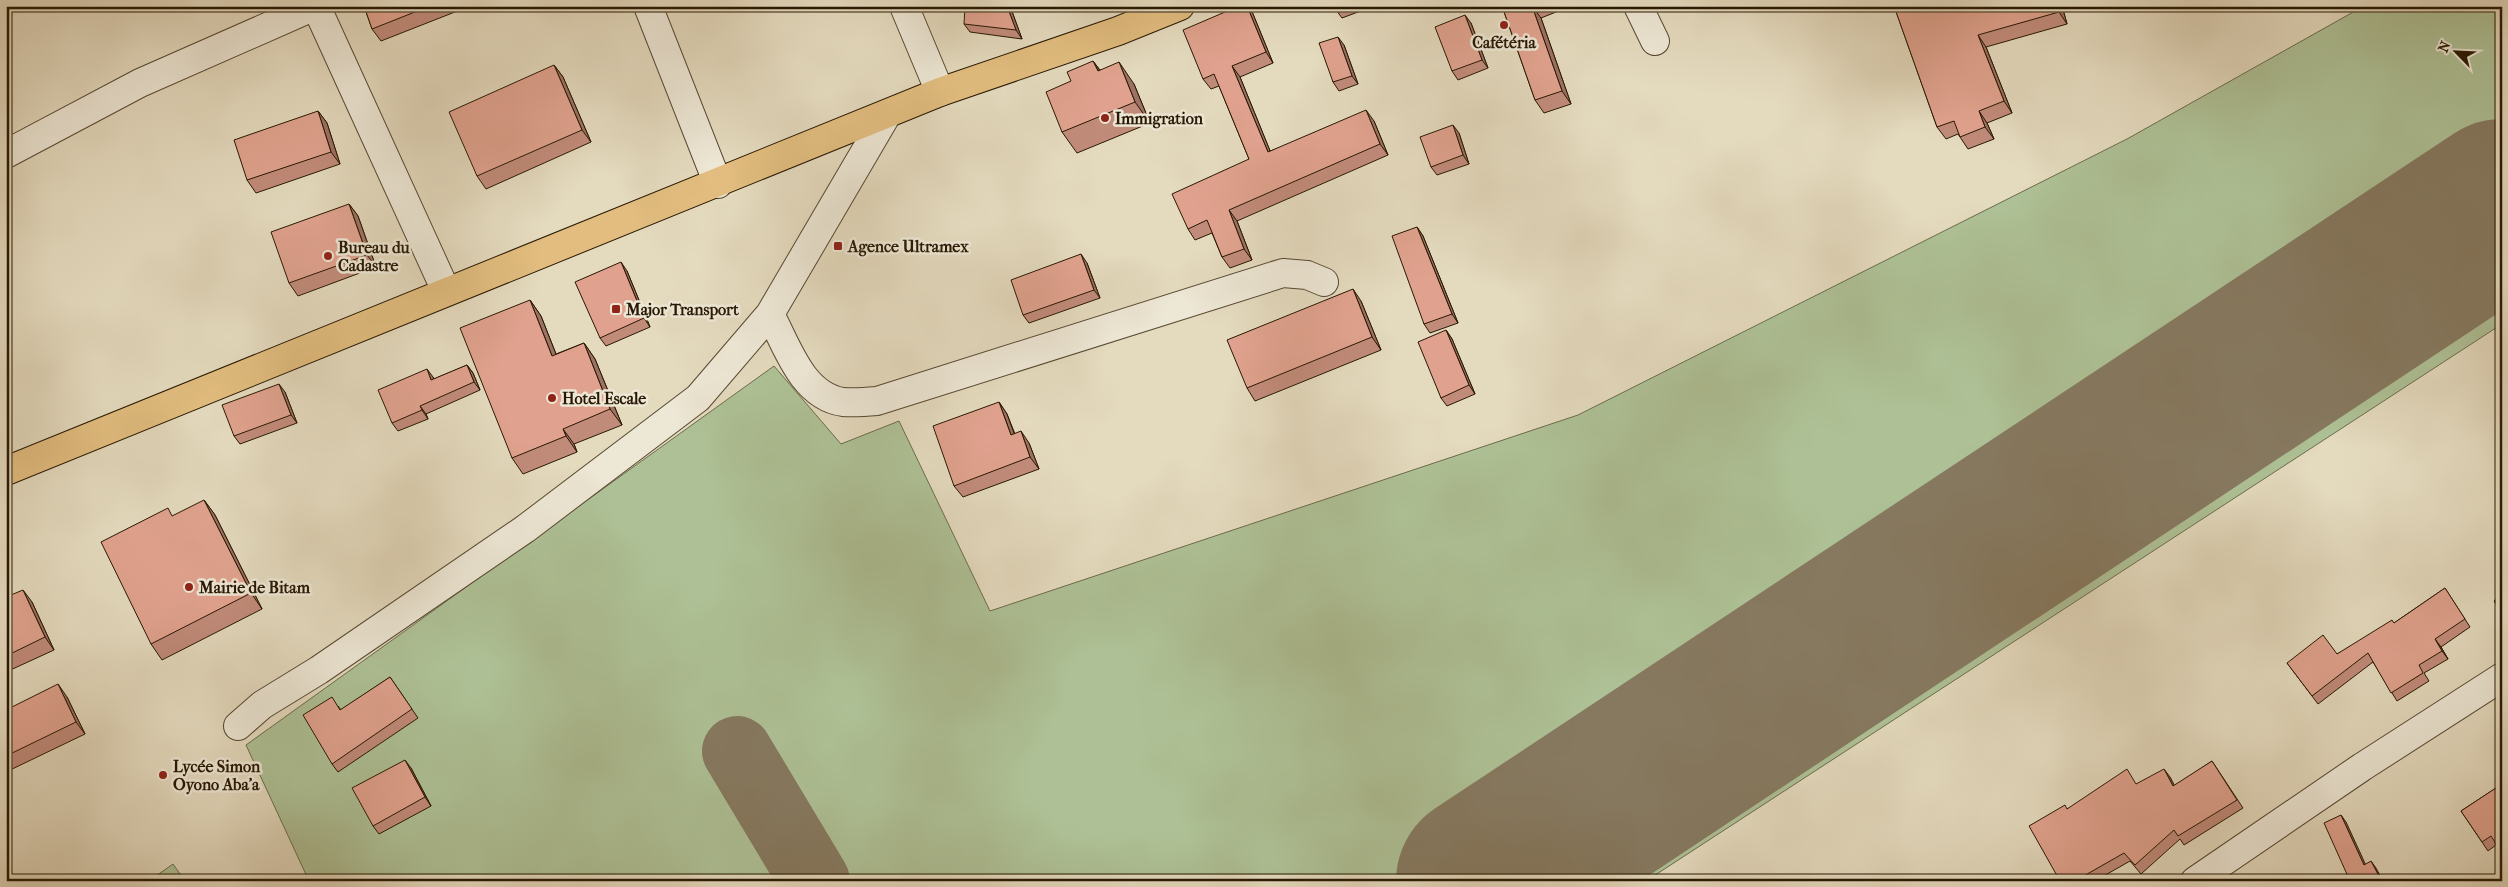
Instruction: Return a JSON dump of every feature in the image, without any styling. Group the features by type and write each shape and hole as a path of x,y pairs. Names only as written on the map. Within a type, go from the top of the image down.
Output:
{"highway":[{"path":"6,471 446,291 886,116 940,92 1118,31 1180,6"}],"street":[{"path":"6,154 140,83 316,6 446,291"},
{"path":"648,6 718,184"},
{"path":"904,6 940,92"},
{"path":"1638,6 1655,41"},
{"path":"238,726 262,705 319,670 525,529 698,398 770,314 886,116"},
{"path":"770,314 801,374 820,395 842,402 877,401 1283,273 1307,275 1324,282"},
{"path":"2195,881 2362,767 2502,677"}],"green space":[{"path":"2364,6 2502,6 2502,324 1646,881 309,881 246,745 774,366 841,444 899,421 990,611 1578,415 2127,139"},
{"path":"173,864 185,881 149,881"}],"building":[{"path":"364,6 430,6 372,29"},
{"path":"965,6 1007,6 1016,30 964,24"},
{"path":"1239,6 1247,6 1266,52 1232,66 1268,152 1366,110 1380,144 1229,210 1244,249 1222,257 1207,220 1188,229 1172,194 1249,159 1214,74 1203,79 1183,30"},
{"path":"1335,6 1345,6 1336,10"},
{"path":"1502,6 1532,6 1562,91 1535,100"},
{"path":"1894,6 2057,6 2059,12 1978,35 2004,101 1979,111 1985,127 1960,137 1954,121 1937,127"},
{"path":"1465,15 1482,60 1452,71 1435,27"},
{"path":"1338,37 1352,76 1333,82 1319,43"},
{"path":"1093,61 1098,71 1119,62 1135,102 1062,132 1046,92 1071,81 1067,72"},
{"path":"554,65 582,130 477,176 449,112"},
{"path":"318,111 331,152 247,180 234,140"},
{"path":"1453,125 1463,155 1431,167 1420,137"},
{"name":"Bureau du Cadastre","path":"349,204 367,255 289,283 271,232"},
{"path":"1417,227 1452,314 1424,324 1392,236"},
{"path":"1081,254 1094,290 1023,315 1011,280"},
{"name":"Major Transport","path":"621,262 644,318 600,338 575,282"},
{"path":"1353,289 1372,337 1247,388 1227,340"},
{"name":"Hotel Escale","path":"530,300 552,356 584,343 610,409 563,429 566,436 512,458 460,328"},
{"path":"1446,330 1469,385 1441,398 1418,342"},
{"path":"467,365 474,382 420,406 422,410 392,423 378,390 427,369 431,380"},
{"path":"279,384 291,415 234,436 222,405"},
{"path":"999,402 1011,435 1021,431 1030,457 954,486 933,426"},
{"name":"Mairie de Bitam","path":"204,500 251,593 151,644 101,542 168,508 172,516"},
{"path":"2445,588 2465,619 2435,639 2442,651 2419,665 2423,673 2391,693 2368,653 2312,696 2287,663 2323,635 2337,654 2392,620 2394,623"},
{"path":"23,590 45,637 6,656 6,597"},
{"path":"2502,595 2502,612 2494,601"},
{"path":"390,677 412,709 332,764 303,715 332,697 340,710"},
{"path":"58,684 76,722 6,756 6,710"},
{"path":"405,760 425,797 373,826 352,788"},
{"path":"2212,761 2237,800 2178,836 2174,830 2135,865 2124,853 2075,881 2060,881 2029,826 2065,805 2067,809 2127,769 2136,784 2164,769 2173,786"},
{"path":"2502,784 2502,853 2491,836 2482,842 2461,811"},
{"path":"2341,815 2364,865 2371,861 2380,881 2350,881 2324,823"}],"taxiway":[{"path":"737,751 815,881"}],"runway":[{"path":"1483,881 2502,206"}],"place":[{"name":"Cafétéria","path":"1504,25"},
{"name":"Immigration","path":"1105,118"},
{"name":"Agence Ultramex","path":"838,246"},
{"name":"Bureau du Cadastre","path":"328,256"},
{"name":"Major Transport","path":"616,309"},
{"name":"Hotel Escale","path":"552,398"},
{"name":"Mairie de Bitam","path":"189,587"},
{"name":"Lycée Simon Oyono Aba'a","path":"163,775"}]}
